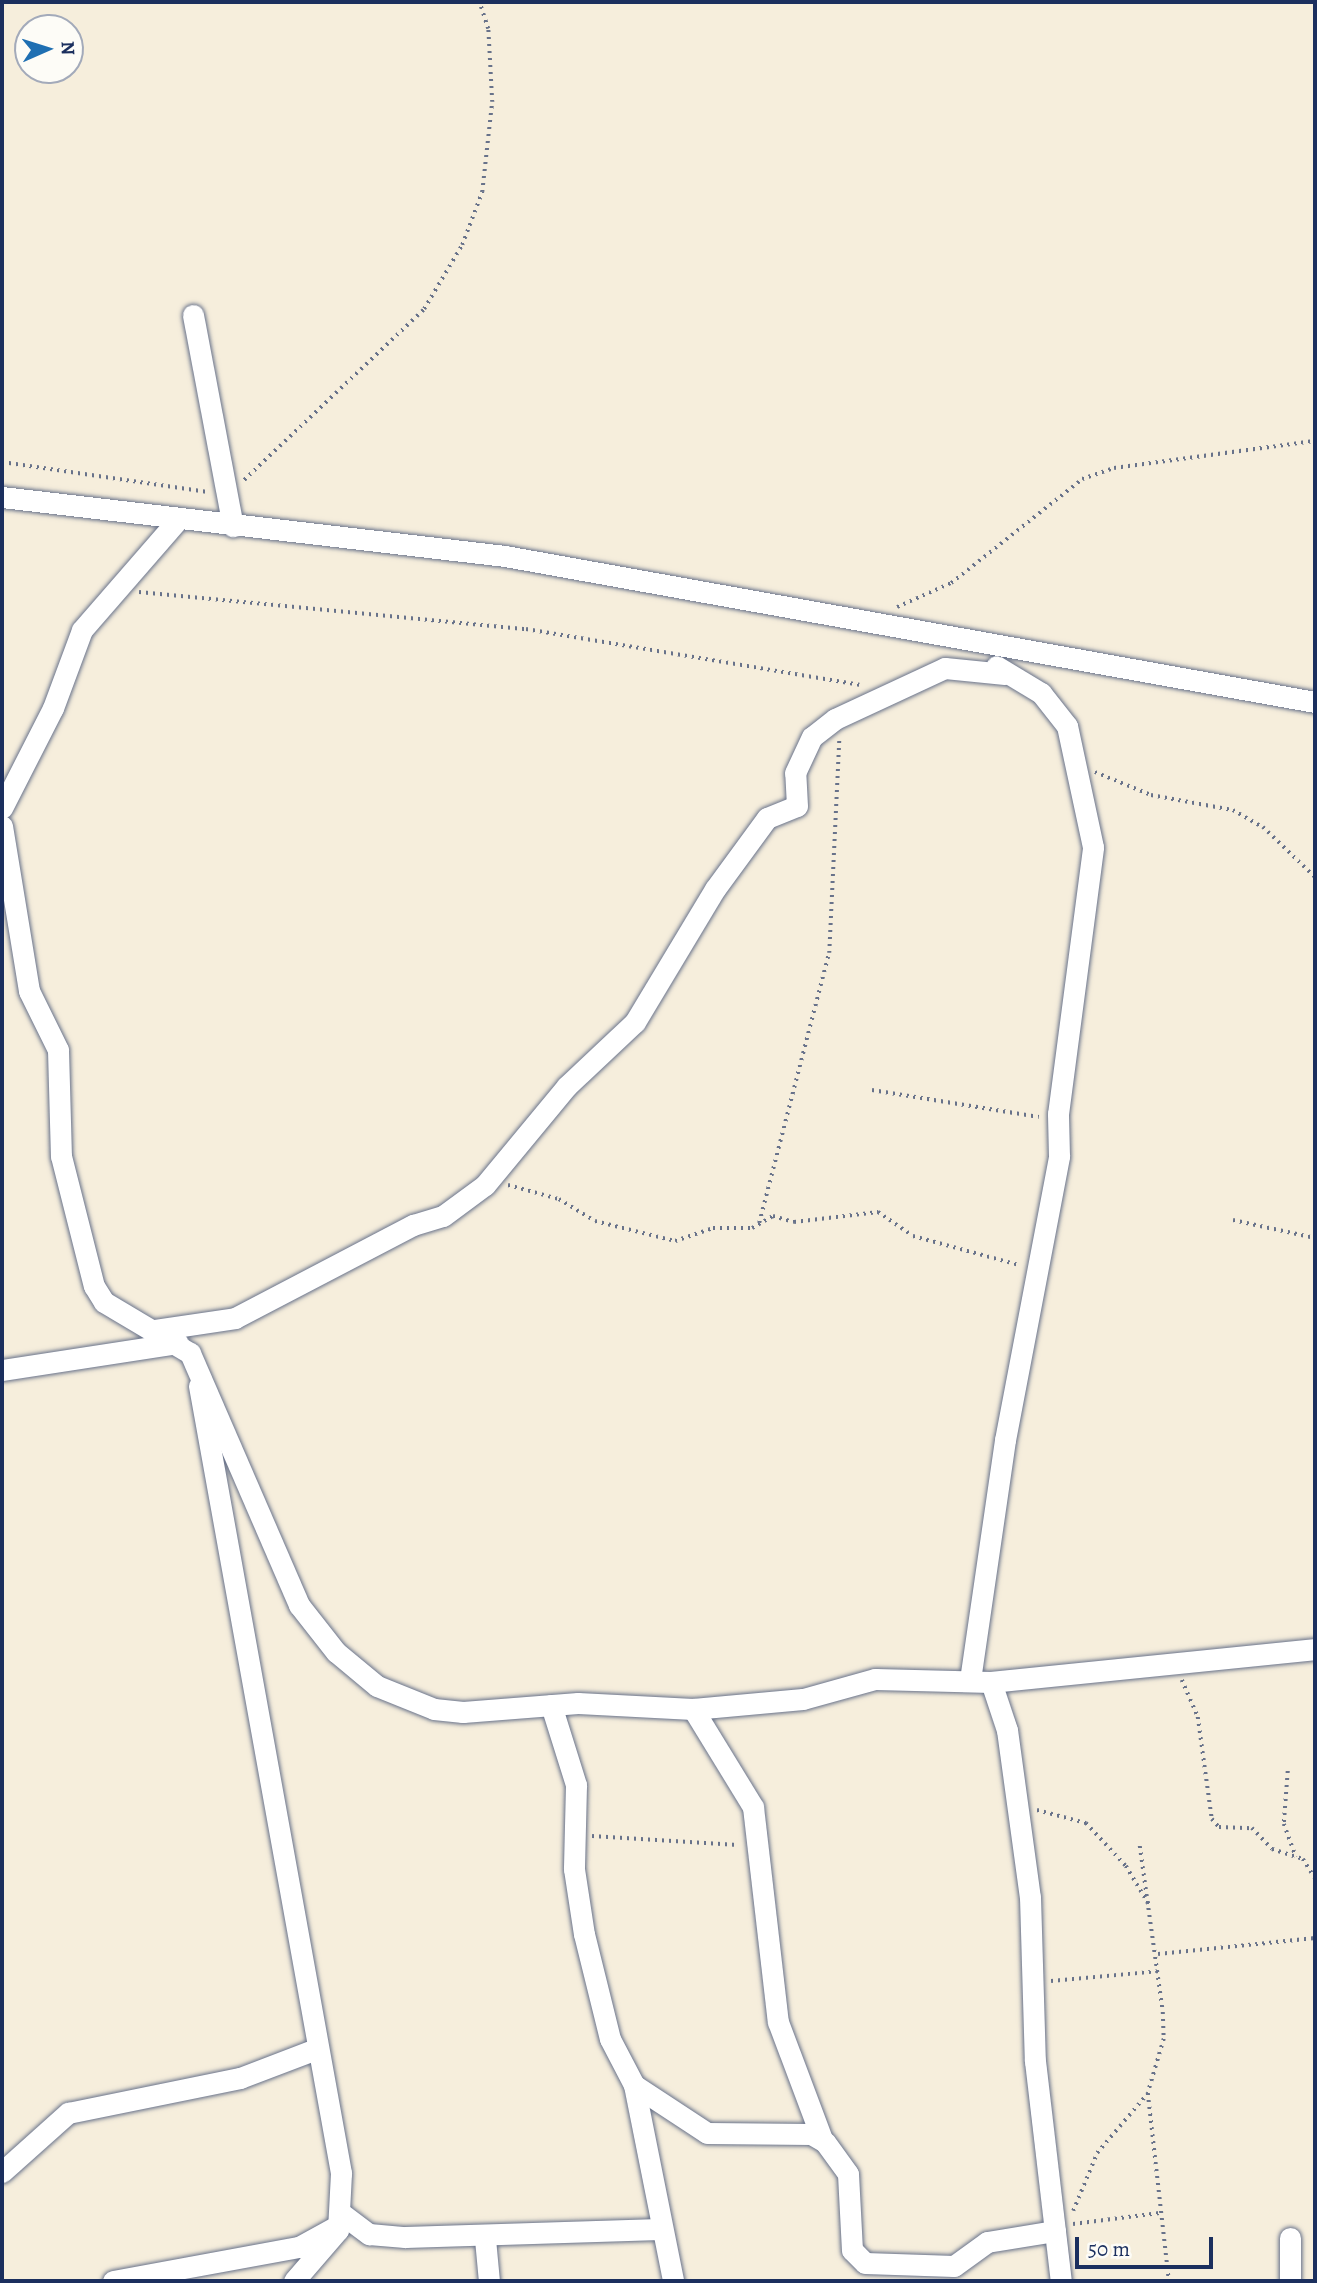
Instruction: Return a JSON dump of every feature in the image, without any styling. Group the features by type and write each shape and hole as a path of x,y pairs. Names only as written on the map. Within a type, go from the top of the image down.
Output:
{"street":[{"path":"193,315 230,495 233,526"},
{"path":"2,497 176,522 505,556 865,618 1315,702"},
{"path":"2,808 53,708 82,630 176,522"},
{"path":"953,634 1056,710 1075,756 1093,847 1058,1121 1059,1156 1005,1440 970,1680"},
{"path":"155,1330 235,1318 305,1287 413,1224 443,1216 489,1181 567,1086 635,1022 715,889 767,818 797,806 795,773 809,742 840,717 945,668 1005,674"},
{"path":"2,832 29,991 58,1050 61,1156 87,1266 104,1302 178,1343 196,1363 289,1586 336,1652 377,1686 434,1709 551,1705 692,1709 803,1699 875,1679 991,1682 1315,1649"},
{"path":"2,1370 178,1343"},
{"path":"196,1363 316,2049 341,2173 341,2219 294,2281"},
{"path":"991,1682 1017,1799 1034,1982 1035,2060 1059,2227 1061,2281"},
{"path":"551,1705 576,1785 574,1869 584,1934 610,2039 634,2085 660,2229 673,2281"},
{"path":"692,1709 753,1807 764,1859 778,2022 822,2139 848,2175 852,2250 865,2263 954,2266 987,2242 1059,2227"},
{"path":"2,2172 68,2113 240,2078 316,2049"},
{"path":"634,2085 715,2135 765,2132 822,2139"},
{"path":"341,2219 369,2235 485,2239 660,2229"},
{"path":"113,2281 299,2247 341,2219"},
{"path":"1290,2238 1290,2281"},
{"path":"485,2239 489,2281"}],"path":[{"path":"2,462 230,495 424,309 462,245 482,192 492,102 488,29 479,2"},
{"path":"865,618 951,583 1083,479 1114,468 1315,441"},
{"path":"112,593 233,597 420,623 526,629 755,672 868,685"},
{"path":"759,1224 829,953 840,717"},
{"path":"1075,756 1088,769 1151,795 1233,810 1263,827 1315,877"},
{"path":"872,1090 1058,1121"},
{"path":"489,1181 559,1199 595,1221 675,1241 713,1227 759,1224 773,1216 794,1222 878,1212 913,1236 1039,1269"},
{"path":"1233,1220 1315,1238"},
{"path":"1168,1662 1198,1717 1212,1819 1219,1827 1252,1828 1272,1849 1296,1857"},
{"path":"1288,1771 1284,1824 1296,1857 1315,1878"},
{"path":"1017,1799 1086,1823 1126,1866 1152,1908"},
{"path":"577,1815 585,1832 599,1838 740,1845 764,1859"},
{"path":"1140,1846 1160,1971 1164,2039 1148,2093 1159,2213 1169,2281"},
{"path":"1158,1954 1315,1938 1315,1931"},
{"path":"1034,1982 1160,1971"},
{"path":"1059,2227 1097,2153 1148,2093"},
{"path":"1059,2227 1159,2213"}]}
